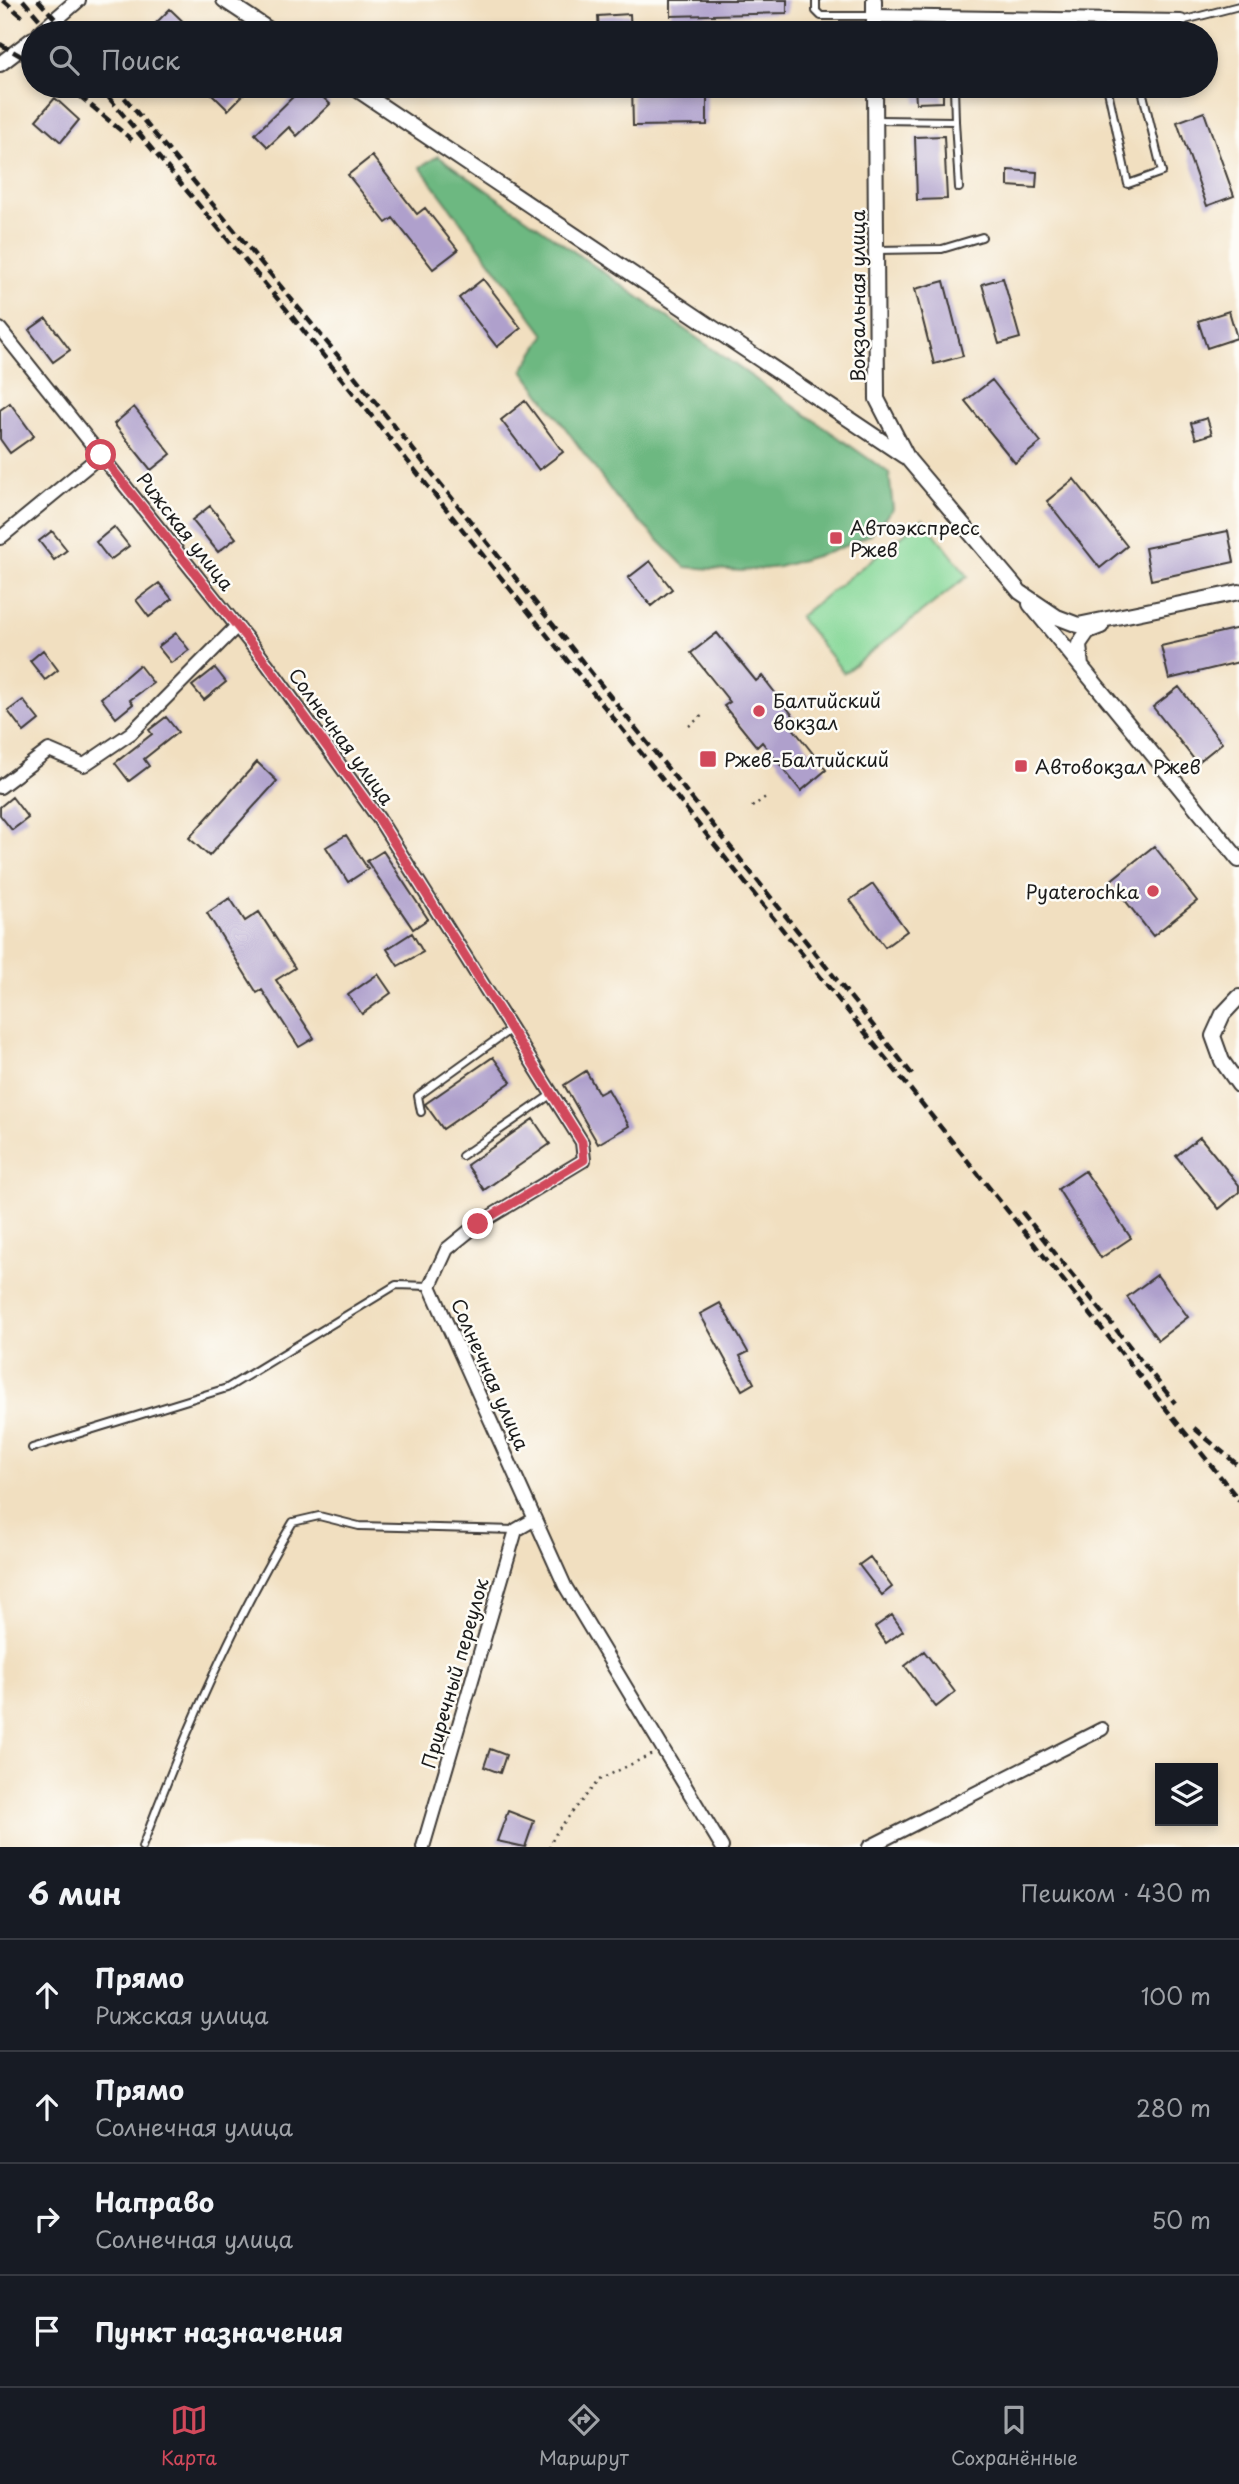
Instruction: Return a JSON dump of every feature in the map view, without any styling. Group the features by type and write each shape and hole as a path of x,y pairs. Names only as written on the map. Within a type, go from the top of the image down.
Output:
{"street":[{"path":"54,21 78,0"},
{"path":"224,0 256,21"},
{"path":"874,0 874,21"},
{"path":"874,16 1181,21"},
{"path":"0,64 21,47"},
{"path":"370,98 908,459"},
{"name":"Вокзальная улица","path":"875,98 877,399 908,459 1020,592 1058,617 1078,625 1128,615"},
{"name":"Рижская улица","path":"2,334 237,626"},
{"path":"0,538 101,455"},
{"path":"1020,592 1239,860"},
{"path":"1081,667 1078,652 1083,636 1128,615 1239,592"},
{"path":"0,787 49,750 84,765 131,733 237,626"},
{"name":"Солнечная улица","path":"237,626 379,819 582,1142 584,1160 478,1224 447,1249 430,1286 565,1586 722,1847"},
{"path":"1239,997 1223,1014 1213,1036 1222,1061 1239,1085"},
{"path":"516,1530 535,1519"},
{"name":"Приречный переулок","path":"423,1847 516,1530"},
{"path":"869,1847 1102,1729"}],"lane":[{"path":"816,0 816,11 821,16 874,16"},
{"path":"1181,21 1239,6"},
{"path":"954,98 959,187"},
{"path":"1110,98 1128,184 1162,172 1144,98"},
{"path":"875,120 955,121"},
{"path":"876,250 942,249 982,237"},
{"path":"421,1112 418,1096 511,1029"},
{"path":"462,1156 552,1094"},
{"path":"32,1448 227,1388 396,1285 430,1286"},
{"path":"142,1847 179,1749 268,1564 293,1522 320,1516 359,1526 516,1530"}],"path":[{"path":"689,726 704,715"},
{"path":"752,807 767,796"},
{"path":"549,1847 557,1831 598,1780 663,1749"}],"green space":[{"path":"438,156 889,473 893,509 870,535 833,551 779,567 742,571 685,567 618,500 523,370 545,335 420,167"},
{"path":"923,519 968,576 844,673 799,617"}],"building":[{"path":"671,0 787,0 787,13 671,16"},
{"path":"170,9 182,21 158,21"},
{"path":"630,14 630,21 598,21 598,16"},
{"path":"55,98 79,120 61,142 36,120"},
{"path":"216,98 240,98 228,110"},
{"path":"292,98 324,98 330,104 297,136 289,127 268,147 255,134"},
{"path":"632,98 707,98 707,125 633,126"},
{"path":"916,98 943,98 943,102 916,103"},
{"path":"1204,112 1234,196 1207,206 1177,122"},
{"path":"944,136 947,199 917,200 915,137"},
{"path":"372,156 417,214 425,208 458,250 433,269 393,218 386,223 348,175"},
{"path":"1008,170 1037,172 1036,188 1008,186"},
{"path":"1003,278 1020,338 999,344 982,284"},
{"path":"483,279 521,328 497,347 459,298"},
{"path":"944,281 963,356 934,364 915,289"},
{"path":"1229,311 1237,338 1207,348 1198,321"},
{"path":"46,318 70,350 53,362 29,330"},
{"path":"992,380 1041,442 1015,463 965,401"},
{"path":"525,401 563,452 539,470 501,420"},
{"path":"10,403 34,436 10,453 0,439 0,410"},
{"path":"134,407 171,454 151,470 114,424"},
{"path":"1207,418 1212,434 1196,439 1191,423"},
{"path":"1074,479 1127,546 1100,568 1047,501"},
{"path":"210,506 236,538 218,552 192,520"},
{"path":"114,527 129,546 110,560 96,542"},
{"path":"52,531 67,550 54,560 39,541"},
{"path":"1228,531 1234,562 1151,580 1145,548"},
{"path":"650,561 672,589 651,606 628,578"},
{"path":"159,583 172,599 149,617 136,600"},
{"path":"1239,628 1239,662 1169,679 1161,646"},
{"path":"176,633 189,650 171,663 158,647"},
{"name":"Балтийский вокзал","path":"717,633 756,681 762,676 794,717 788,722 826,770 801,791 762,742 757,747 724,706 730,702 691,653"},
{"path":"43,650 58,670 45,680 30,661"},
{"path":"139,665 153,683 130,700 133,704 116,718 101,698"},
{"path":"215,668 226,682 204,700 192,686"},
{"path":"1179,687 1222,743 1197,763 1153,707"},
{"path":"23,700 39,720 24,732 8,711"},
{"path":"166,717 178,732 144,759 149,766 129,781 115,763 152,734 149,730"},
{"path":"257,762 277,781 209,856 189,838"},
{"path":"12,797 28,818 12,830 0,815 0,807"},
{"path":"346,835 368,869 348,882 326,847"},
{"name":"Pyaterochka","path":"1154,846 1197,901 1153,936 1110,881"},
{"path":"383,851 428,919 413,929 367,861"},
{"path":"873,884 907,931 885,947 850,900"},
{"path":"230,898 245,921 259,912 295,968 276,980 314,1038 299,1047 262,990 257,993 207,913"},
{"path":"412,933 423,952 398,966 387,949"},
{"path":"378,974 391,993 362,1014 348,995"},
{"path":"493,1057 511,1082 443,1129 425,1104"},
{"path":"586,1071 599,1094 608,1089 629,1126 598,1144 564,1085"},
{"path":"533,1119 550,1144 484,1190 467,1165"},
{"path":"1200,1137 1239,1185 1239,1192 1219,1209 1176,1156"},
{"path":"1085,1171 1131,1238 1101,1258 1058,1189"},
{"path":"1157,1275 1188,1317 1158,1340 1127,1297"},
{"path":"720,1303 748,1352 740,1356 754,1383 742,1390 700,1314"},
{"path":"870,1557 892,1587 882,1595 859,1565"},
{"path":"892,1615 903,1631 886,1643 875,1627"},
{"path":"924,1651 955,1692 936,1707 905,1666"},
{"path":"490,1749 506,1755 500,1773 484,1767"},
{"path":"508,1811 534,1821 525,1847 497,1841"}],"railway":[{"path":"3,0 24,18"},
{"path":"23,0 41,21"},
{"path":"38,0 57,21"},
{"path":"0,44 21,56"},
{"path":"82,98 132,140"},
{"path":"109,98 286,309 1239,1500"},
{"path":"125,98 344,363 915,1078"},
{"path":"1022,1212 1175,1403"},
{"path":"1194,1428 1239,1466"}],"place":[{"name":"Автоэкспресс Ржев","path":"836,538"},
{"name":"Балтийский вокзал","path":"759,711"},
{"name":"Ржев-Балтийский","path":"708,759"},
{"name":"Автовокзал Ржев","path":"1021,766"},
{"name":"Pyaterochka","path":"1153,891"}],"route":[{"path":"101,455 267,664 379,819 582,1142 584,1160 478,1224"}]}
